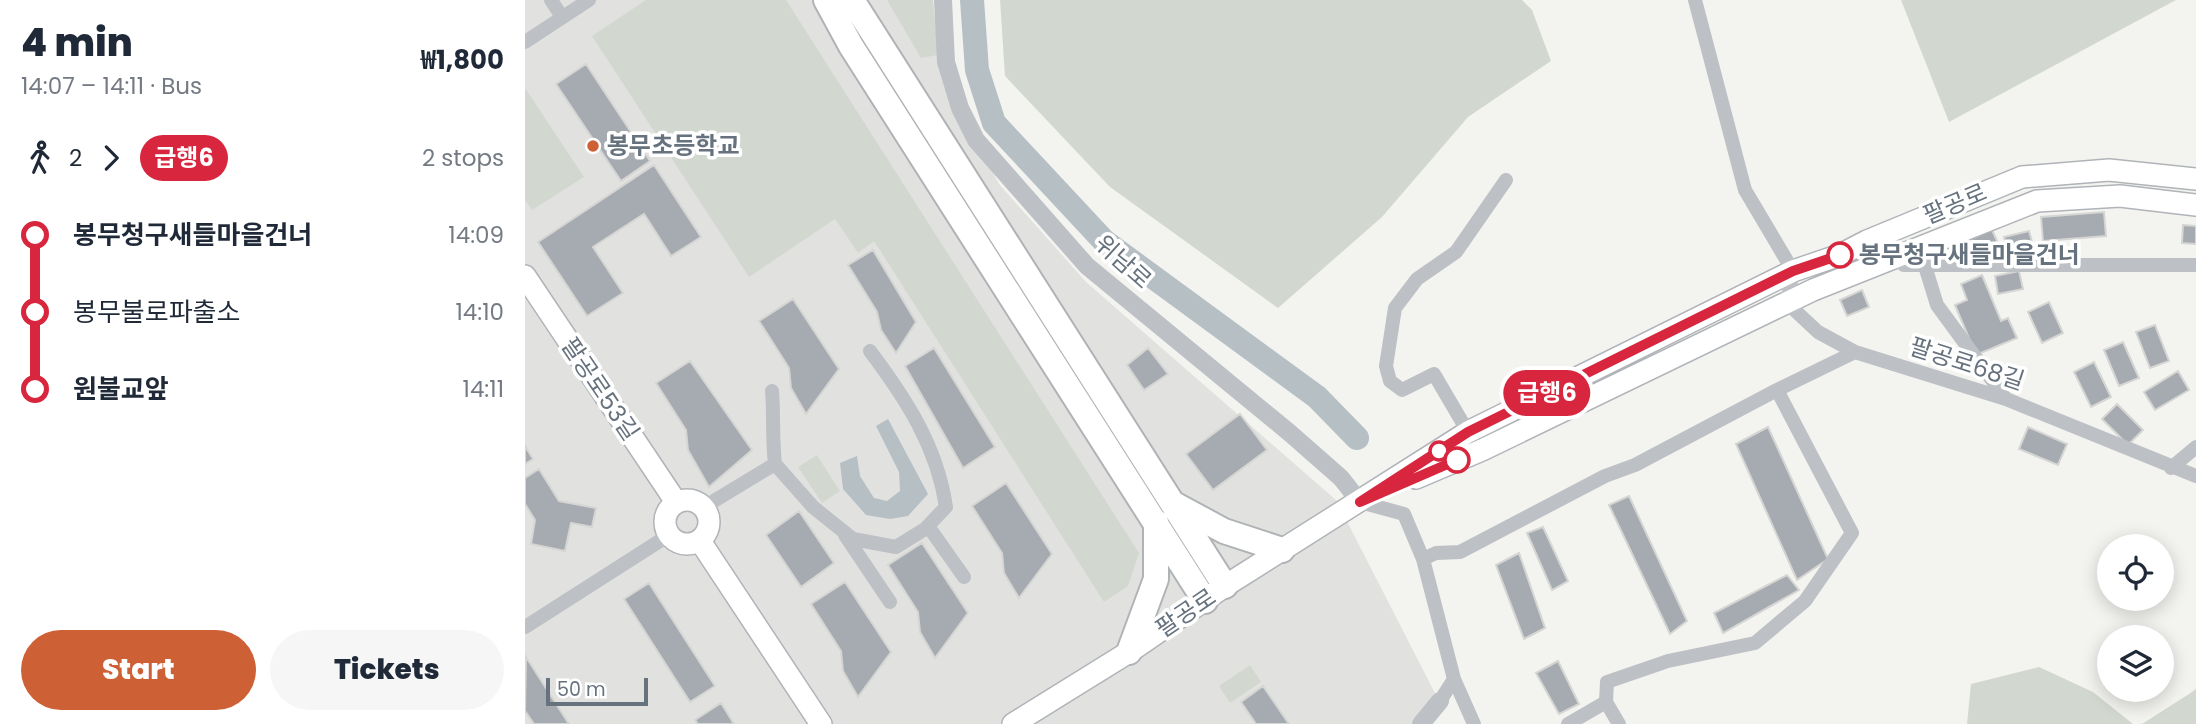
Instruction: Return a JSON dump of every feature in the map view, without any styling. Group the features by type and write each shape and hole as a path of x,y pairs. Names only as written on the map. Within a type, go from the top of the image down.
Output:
{"highway":[{"path":"826,0 851,46 1164,512 1225,586"},
{"path":"852,0 1164,512 1205,601"},
{"path":"1164,512 1282,550"},
{"path":"1129,652 1156,579 1164,512"}],"main road":[{"name":"팔공로","path":"1013,724 1468,432 1793,271 1840,255 1867,241 2022,177 2109,170 2196,179"},
{"name":"팔공로","path":"1360,502 1482,450 1787,303 1893,257 2038,201 2120,196 2196,205"},
{"name":"팔공로53길","path":"525,276 675,502"},
{"path":"694,500 704,507 710,524 700,541 680,544 669,535 665,521 675,502 694,500"},
{"path":"700,541 821,724"}],"street":[{"path":"551,0 562,18"},
{"path":"525,42 589,0"},
{"name":"위남로","path":"943,0 946,62 960,108 976,139 1087,266 1301,443 1341,478 1360,502"},
{"path":"1695,0 1745,190 1793,271 1787,303"},
{"path":"1468,432 1434,374 1402,390 1390,381 1386,366 1395,308 1417,279 1456,252 1506,180"},
{"path":"1893,257 1904,265 1925,266 2196,265"},
{"path":"1925,266 1937,305 2006,398"},
{"name":"팔공로68길","path":"1787,303 1818,332 1855,352 2006,398 2196,476"},
{"path":"772,391 775,464 813,507 853,539 896,547 928,526 946,507 942,481 929,442 901,392 870,351"},
{"path":"1423,559 1436,553 1460,552 1605,476 1635,465 1855,352"},
{"path":"1619,724 1606,702 1607,682 1668,661 1755,643 1805,601 1852,533 1777,390"},
{"path":"2171,468 2196,447"},
{"path":"704,507 775,464"},
{"path":"1360,502 1404,514 1423,559 1454,679 1474,724"},
{"path":"928,526 964,577"},
{"path":"843,531 890,602"},
{"path":"525,627 669,535"},
{"path":"1421,724 1454,679"},
{"path":"1568,724 1606,702"}],"shaded area":[{"path":"525,0 933,0 938,55 956,105 999,184 1086,282 1336,500 1438,699 1420,724 525,724"},
{"path":"646,0 786,0 1139,553 1128,586 1104,602 874,241 858,253 835,219 749,277 592,36"},
{"path":"887,0 933,0 938,55 921,58"},
{"path":"1000,0 1522,0 1532,10 1551,61 1468,117 1382,217 1278,308 1110,187 1005,76"},
{"path":"1901,0 2176,0 1949,122"},
{"path":"525,88 584,177 532,210 525,200"},
{"path":"888,419 928,494 908,516 890,519 866,515 843,489 840,463 857,456 860,476 874,498 887,501 900,491 899,472 876,426"},
{"path":"817,455 840,491 822,503 798,467"},
{"path":"1250,665 1261,682 1230,703 1219,686"},
{"path":"2039,667 2093,692 2097,695 2097,702 2106,702 2133,724 1967,724 1971,684"},
{"path":"2196,689 2196,724 2142,724 2189,694"}],"building":[{"path":"586,64 650,161 621,181 556,84"},
{"path":"654,165 701,237 671,256 644,214 593,247 623,293 587,316 538,242"},
{"path":"2104,212 2106,236 2043,241 2041,217"},
{"path":"2183,225 2196,226 2196,244 2182,243"},
{"path":"1992,230 1998,243 1977,252 1971,239"},
{"path":"2029,231 2034,249 2009,255 2004,237"},
{"path":"873,250 916,322 896,353 881,330 877,312 848,265"},
{"path":"2019,271 2023,289 1998,294 1995,276"},
{"path":"1982,275 2001,321 2008,318 2017,338 1976,355 1955,305 1967,300 1961,284"},
{"path":"1862,290 1869,307 1847,316 1840,300"},
{"path":"793,299 839,369 806,414 791,388 789,368 759,321"},
{"path":"2049,302 2063,333 2042,343 2028,312"},
{"path":"2155,325 2169,361 2150,368 2136,332"},
{"path":"2123,342 2139,378 2119,386 2104,350"},
{"path":"934,348 995,447 963,468 905,366"},
{"path":"1148,348 1168,374 1144,390 1127,365"},
{"path":"690,361 752,450 709,487 688,450 686,430 656,383"},
{"path":"2094,362 2111,397 2091,407 2074,372"},
{"path":"2178,371 2189,390 2155,410 2144,392"},
{"path":"2117,404 2143,430 2128,445 2102,419"},
{"path":"1240,414 1267,450 1213,490 1186,454"},
{"path":"1768,427 1828,559 1797,580 1736,444"},
{"path":"2028,427 2067,444 2058,465 2019,449"},
{"path":"525,446 533,459 525,464"},
{"path":"539,469 559,501 596,508 592,527 571,523 565,551 531,544 535,520 525,504 525,478"},
{"path":"1006,483 1052,554 1019,598 1004,573 1002,553 972,506"},
{"path":"1629,496 1687,621 1670,634 1609,505"},
{"path":"799,511 834,563 801,587 766,535"},
{"path":"1543,527 1568,581 1552,590 1527,533"},
{"path":"922,543 968,613 935,658 920,632 918,612 888,565"},
{"path":"1519,553 1545,628 1524,639 1496,565"},
{"path":"1787,575 1799,590 1723,633 1714,613"},
{"path":"845,582 891,652 858,697 843,671 841,651 811,604"},
{"path":"649,583 715,686 690,702 624,599"},
{"path":"526,657 569,724 534,724 525,711"},
{"path":"1558,661 1579,704 1559,714 1536,673"},
{"path":"1263,686 1289,724 1256,724 1241,702"},
{"path":"721,703 734,724 698,724 695,720"}],"waterway":[{"path":"972,0 977,70 994,123 1104,241 1317,397 1357,438"}],"bus line":[{"name":"급행6","path":"1457,460 1360,502 1468,432 1793,271 1840,255"}],"place":[{"name":"봉무초등학교","path":"593,146"},
{"name":"봉무청구새들마을건너","path":"1840,255"}]}
